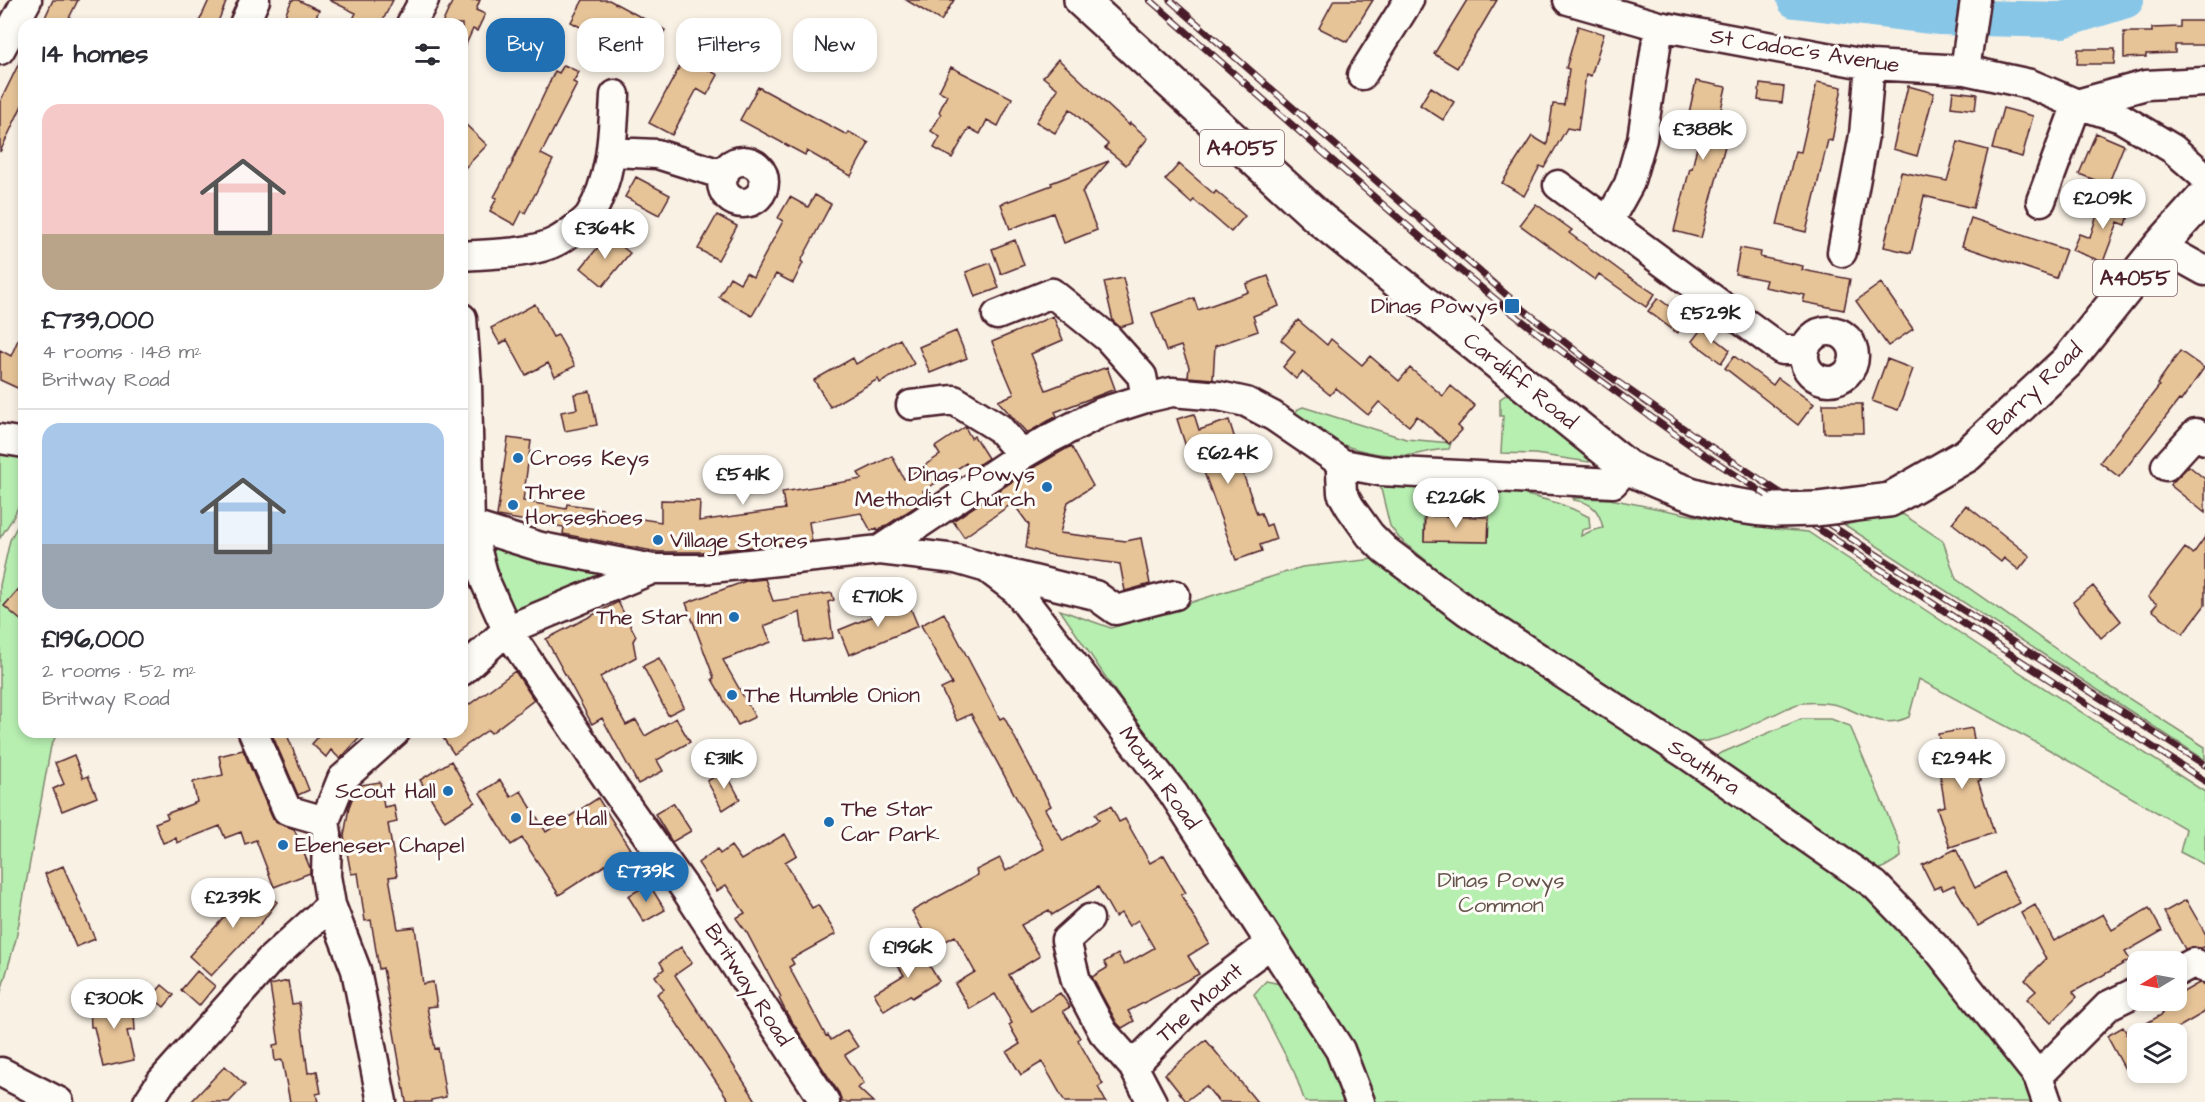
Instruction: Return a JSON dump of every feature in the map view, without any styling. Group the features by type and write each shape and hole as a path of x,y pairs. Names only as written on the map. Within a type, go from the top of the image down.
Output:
{"main road":[{"name":"Cardiff Road","path":"1081,0 1320,219 1627,467 1668,488 1710,501 1745,509 1776,510"},
{"name":"Barry Road","path":"1776,510 1817,509 1889,500 1966,454 2068,361 2160,246 2205,196"}],"street":[{"path":"0,50 27,0"},
{"path":"247,18 255,0"},
{"path":"414,18 424,0"},
{"path":"1362,75 1409,0"},
{"name":"St Cadoc's Avenue","path":"1568,0 1613,7 1659,27 1870,65 1965,70 2030,84 2076,104 2121,118 2173,149 2205,177"},
{"path":"1965,70 1975,0"},
{"path":"1608,222 1629,184 1642,139 1659,27"},
{"path":"1842,252 1864,135 1870,65"},
{"path":"2041,201 2076,104 2146,85 2205,82"},
{"path":"468,255 525,250 556,241 589,217 607,176 612,152 615,95"},
{"path":"612,152 657,154 724,175"},
{"path":"1558,185 1782,350 1804,350"},
{"path":"2160,246 2205,271"},
{"path":"997,315 1052,293 1108,338 1122,353 1142,376 1146,398"},
{"path":"468,524 541,547 653,569 702,569 880,550 1051,438 1102,412 1172,392 1219,396 1246,402 1273,416 1343,464 1380,471 1613,483 1627,467"},
{"path":"911,405 954,400 999,428 1022,455"},
{"path":"2166,466 2196,433 2205,440"},
{"path":"0,439 18,442"},
{"name":"Southra","path":"1343,464 1342,493 1370,535 1385,550 1468,612 1676,748 1875,885 1938,950 2043,1089"},
{"name":"Britway Road","path":"468,529 484,581 507,630 686,890 825,1102"},
{"name":"Mount Road","path":"880,550 956,559 987,568 1016,590 1173,793 1340,1050 1360,1102"},
{"path":"987,568 1095,595 1116,610 1175,595"},
{"path":"468,666 507,630 653,569"},
{"path":"256,738 287,810 325,821"},
{"path":"382,1102 356,970 331,905 327,876 325,821 342,779 387,738"},
{"path":"148,1102 168,1074 269,961 331,905"},
{"path":"1089,919 1066,940 1076,981 1103,1032 1133,1066 1152,1102"},
{"name":"The Mount","path":"1133,1066 1206,992 1270,944"},
{"path":"2187,966 2193,963 2205,968"},
{"path":"2043,1089 2109,1005 2127,996"},
{"path":"1,1072 59,1102"}],"green space":[{"path":"1507,394 1514,397 1590,458 1589,462 1535,454 1501,453 1503,416 1500,416 1500,399"},
{"path":"1303,407 1406,439 1451,443 1449,449 1417,454 1386,455 1369,452 1334,441 1318,433 1295,413"},
{"path":"0,439 18,442 18,507 0,538"},
{"path":"1380,485 1423,487 1424,541 1488,542 1489,489 1540,498 1589,517 1590,528 1582,530 1581,536 1603,528 1594,508 1573,498 1610,499 1720,521 1808,532 2205,792 2205,865 2180,852 2186,829 2048,749 1919,679 1909,717 1900,720 1885,722 1837,705 1803,703 1791,706 1733,733 1713,740 1691,743 1455,587 1456,585 1399,538 1390,526"},
{"path":"1892,513 1904,515 1943,541 1956,579 2106,684 2205,747 2205,760 1845,525"},
{"path":"18,525 18,738 55,738 51,746 16,939 0,995 0,585 10,540"},
{"path":"489,546 620,574 514,617 498,588"},
{"name":"Dinas Powys Common","path":"1374,559 1884,902 2028,1083 2035,1102 1370,1102 1281,935 1060,610 1111,628 1302,567"},
{"path":"1801,719 1831,719 1850,726 1900,844 1901,857 1876,872 1714,759 1719,754"},
{"path":"1266,981 1290,986 1352,1102 1305,1102 1295,1074 1254,994"}],"building":[{"path":"53,0 78,0 69,18 45,18"},
{"path":"209,0 227,0 220,18 201,18"},
{"path":"292,0 298,0 319,10 316,18 284,18"},
{"path":"329,0 393,0 384,18 354,18 356,13"},
{"path":"453,0 480,0 476,10 485,14 477,31 473,29 468,40 468,18 445,18"},
{"path":"583,0 609,0 643,18 577,18 577,25 571,22"},
{"path":"906,0 954,0 941,21"},
{"path":"1334,0 1373,0 1347,42 1319,28"},
{"path":"1467,0 1497,0 1457,68 1434,54"},
{"path":"2180,21 2205,21 2205,45 2175,45 2175,53 2146,54 2146,57 2124,58 2124,32 2152,32 2152,28 2180,27"},
{"path":"1578,26 1604,34 1591,76 1586,74 1578,130 1567,128 1544,168 1540,166 1524,196 1502,183 1532,136 1547,145 1553,104 1564,105 1569,69 1566,68"},
{"path":"2078,49 2115,49 2114,64 2077,64"},
{"path":"1058,59 1129,125 1130,123 1148,138 1126,165 1105,148 1108,144 1070,109 1055,133 1036,122 1058,89 1043,77"},
{"path":"18,65 18,114 0,152 0,102"},
{"path":"565,65 579,72 573,82 577,84 541,154 553,160 525,213 522,211 515,225 490,211 497,198 494,197 513,162 555,72 565,72"},
{"path":"951,67 1012,98 998,126 987,120 980,134 969,128 952,158 934,148 940,137 931,131 941,114 939,112 947,95 939,91"},
{"path":"677,72 712,72 718,75 707,95 697,89 672,135 649,123"},
{"path":"1696,81 1726,87 1715,136 1727,138 1701,238 1674,231 1704,116 1689,113"},
{"path":"1817,82 1842,87 1832,141 1828,140 1806,232 1777,225 1795,151 1801,152"},
{"path":"1760,84 1784,87 1782,103 1758,100"},
{"path":"1908,86 1934,93 1917,156 1893,149"},
{"path":"758,87 847,135 849,132 869,143 851,176 807,151 805,155 740,120"},
{"path":"1431,87 1454,102 1443,120 1420,105"},
{"path":"1953,91 1977,94 1975,110 1951,107"},
{"path":"2003,108 2033,116 2022,157 1992,149"},
{"path":"468,127 487,145 468,165"},
{"path":"2096,133 2124,145 2108,185 2079,174"},
{"path":"1958,142 1988,150 1973,208 1924,196 1911,253 1884,247 1901,172 1947,181"},
{"path":"1109,161 1082,192 1097,230 1064,243 1053,213 1010,229 1001,204"},
{"path":"1179,164 1214,194 1216,191 1245,216 1231,232 1194,200 1191,203 1165,180"},
{"path":"636,177 670,195 659,215 625,197"},
{"path":"815,195 831,204 801,261 803,263 793,283 776,274 752,316 719,297 730,277 740,283 746,273 753,277 783,221 778,218 790,197 808,207"},
{"path":"2102,198 2131,208 2126,225 2118,222 2103,262 2072,250 2079,234 2090,238"},
{"path":"1536,204 1572,230 1569,233 1655,294 1646,307 1599,274 1595,280 1520,225"},
{"path":"717,215 737,226 718,260 698,249"},
{"path":"1971,218 2066,250 2056,278 1962,246"},
{"path":"608,235 630,253 603,286 581,268"},
{"path":"1015,240 1024,265 1001,274 992,249"},
{"path":"1740,248 1761,252 1760,257 1803,266 1802,270 1850,279 1844,310 1803,302 1805,295 1764,287 1766,280 1735,274"},
{"path":"990,263 999,288 975,297 966,272"},
{"path":"1268,276 1279,306 1253,316 1258,331 1215,346 1213,379 1188,377 1189,367 1181,346 1166,351 1152,313 1194,298 1198,310 1248,292 1246,284"},
{"path":"1123,278 1134,323 1120,327 1113,321 1104,282"},
{"path":"1881,283 1913,329 1888,346 1856,301"},
{"path":"1658,298 1687,320 1677,333 1648,311"},
{"path":"535,304 553,337 558,335 575,366 555,376 548,363 526,375 507,340 500,344 491,328"},
{"path":"1053,316 1063,340 1031,354 1046,390 1107,367 1115,389 1055,412 1057,416 1027,433 998,401 1014,394 992,342"},
{"path":"1298,320 1327,345 1331,339 1362,365 1370,356 1399,381 1410,368 1443,396 1451,386 1475,406 1458,426 1462,430 1449,444 1417,416 1409,426 1379,402 1368,415 1336,388 1330,395 1302,372 1296,379 1283,367 1295,352 1281,340"},
{"path":"1702,328 1730,350 1721,363 1692,341"},
{"path":"956,331 967,358 930,373 919,347"},
{"path":"900,339 914,364 880,383 878,379 830,407 814,380 853,358 856,364"},
{"path":"18,340 18,388 0,380 0,350 11,356"},
{"path":"2180,351 2204,368 2181,401 2179,400 2119,477 2100,462 2159,386 2157,384"},
{"path":"1734,356 1773,385 1778,378 1814,404 1798,425 1725,368"},
{"path":"1887,359 1913,369 1898,410 1872,401"},
{"path":"590,391 597,425 565,431 561,412 577,409 574,394"},
{"path":"1823,404 1862,404 1863,433 1824,433"},
{"path":"1194,414 1199,430 1229,420 1239,452 1236,453 1257,514 1261,513 1266,526 1271,524 1276,539 1260,545 1262,551 1236,560 1196,450 1188,453 1177,419"},
{"path":"965,427 971,438 974,436 988,458 970,470 966,463 923,491 927,499 878,531 877,528 871,531 861,513 809,522 812,541 701,552 658,552 563,534 564,527 497,516 508,438 531,441 523,501 566,509 567,504 602,509 602,513 661,522 661,500 700,501 699,521 785,509 782,492 862,479 858,473 892,456 904,479 940,455 935,447"},
{"path":"1071,446 1093,486 1068,502 1060,533 1126,541 1141,538 1150,584 1125,591 1120,564 1051,555 1026,548 1029,525 1013,503 964,537 953,521 1031,469"},
{"path":"2189,466 2205,479 2205,513 2170,485"},
{"path":"1966,505 2030,556 2019,570 2004,558 2001,562 1952,523"},
{"path":"1425,516 1489,517 1488,542 1424,541"},
{"path":"2205,537 2205,605 2183,634 2152,610 2157,604 2148,597 2185,548 2193,554"},
{"path":"765,579 773,601 832,593 834,600 828,602 833,638 804,642 800,612 764,626 771,642 723,660 755,717 738,725 712,679 714,678 686,603 746,581"},
{"path":"2093,586 2121,621 2101,638 2073,602"},
{"path":"18,590 18,618 4,606"},
{"path":"618,602 636,636 633,641 636,657 600,677 626,725 636,720 645,736 676,718 690,742 657,760 663,771 638,784 602,718 592,724 546,639"},
{"path":"908,602 918,626 849,655 839,630"},
{"path":"944,613 1000,719 1004,717 1051,806 1045,809 1063,841 1099,820 1095,814 1111,806 1119,822 1125,819 1150,863 1164,855 1186,893 1181,895 1209,943 1188,956 1199,974 1128,1011 1134,1021 1122,1028 1092,977 1107,968 1104,962 1118,954 1124,965 1154,948 1138,920 1129,926 1121,913 1115,917 1098,887 1052,915 1049,910 1021,925 1040,956 1009,975 1031,1011 1060,993 1070,1007 1063,1011 1080,1038 1078,1040 1103,1084 1098,1087 1106,1102 1065,1102 1042,1062 1021,1075 1007,1052 1020,1044 1009,1025 1012,1023 995,994 970,1009 955,984 975,972 955,936 933,948 912,911 978,875 976,870 1000,858 1006,871 1044,849 971,714 957,721 941,689 952,684 921,625"},
{"path":"659,658 684,707 668,715 643,666"},
{"path":"515,671 534,700 491,733 488,730 454,754 443,738 468,738 468,706"},
{"path":"1972,728 1981,781 1978,781 1994,833 1950,847 1937,808 1945,806 1938,762 1944,761 1938,734"},
{"path":"274,738 288,738 309,790 298,795"},
{"path":"317,738 359,738 340,759 331,750 326,757 312,744"},
{"path":"243,750 272,817 277,823 294,829 310,868 310,873 274,887 256,840 245,844 241,832 225,838 220,826 177,843 176,838 163,843 155,823 168,818 166,814 197,802 193,782 223,775 219,756"},
{"path":"74,755 83,778 88,776 97,797 62,811 53,789 64,784 55,763"},
{"name":"Scout Hall","path":"451,761 475,802 445,821 420,780"},
{"path":"725,771 740,799 723,810 707,781"},
{"path":"500,780 511,797 521,791 546,832 598,798 630,849 559,895 522,838 511,845 480,793"},
{"path":"380,782 384,807 394,805 397,822 388,824 397,876 389,877 398,929 415,927 423,984 433,982 437,1006 427,1007 435,1049 438,1048 446,1097 431,1100 431,1102 406,1102 383,968 379,969 371,920 365,921 358,873 351,874 344,836 349,807 356,789 361,785"},
{"path":"673,803 691,831 672,842 655,814"},
{"path":"785,834 797,855 785,862 812,908 818,905 836,934 791,959 794,964 789,967 826,1036 828,1035 831,1040 847,1030 858,1047 845,1055 864,1083 858,1088 873,1102 842,1102 839,1093 787,1014 779,998 781,997 747,933 736,918 745,913 726,885 717,891 698,863 717,849 720,854 731,846 741,860"},
{"path":"1956,849 1975,888 2003,872 2020,903 1978,926 1954,885 1943,890 1940,886 1934,889 1922,865"},
{"path":"63,866 95,939 76,947 45,874"},
{"path":"248,882 277,902 263,921 211,976 189,956 237,903 235,902"},
{"path":"649,884 665,910 644,922 628,896"},
{"path":"2186,900 2205,933 2205,946 2201,948 2185,949 2164,912"},
{"path":"2035,905 2054,941 2103,914 2112,930 2149,908 2162,931 2125,952 2127,962 2073,992 2077,997 2051,1023 2027,999 2036,991 2025,980 2046,959 2021,913"},
{"path":"916,944 939,981 912,998 910,995 884,1011 874,993 904,975 893,958"},
{"path":"681,947 692,963 675,975 757,1102 730,1102 657,994 664,989 655,976 664,969 660,962"},
{"path":"197,971 215,986 199,1006 181,990"},
{"path":"288,981 292,1004 299,1003 308,1073 317,1071 321,1093 316,1094 318,1102 290,1102 282,1060 275,1061 273,1045 279,1044 270,985"},
{"path":"2199,983 2205,984 2205,1012 2186,1023 2147,1023 2163,1014 2162,1011 2187,1011 2187,990"},
{"path":"162,985 174,995 164,1007 152,997"},
{"path":"133,999 135,1030 127,1031 134,1060 103,1067 94,1027 91,1027 90,1007 103,1007 102,1001"},
{"path":"2123,1027 2127,1034 2127,1070 2126,1071 2107,1036"},
{"path":"1206,1040 1257,1102 1219,1102 1206,1086 1186,1101 1165,1074"},
{"path":"225,1066 245,1085 229,1102 191,1102"}],"waterway":[{"path":"1795,0 1938,17 2062,20 2126,0"}],"railway":[{"path":"1150,0 1419,236 1511,312 1601,381 1693,447 2205,781"},
{"path":"1170,0 1518,305 1595,366 1799,505 2205,765"}],"place":[{"name":"Dinas Powys","path":"1512,306"},
{"name":"Cross Keys","path":"518,458"},
{"name":"Dinas Powys Methodist Church","path":"1047,487"},
{"name":"Three Horseshoes","path":"513,505"},
{"name":"Village Stores","path":"658,540"},
{"name":"The Star Inn","path":"734,617"},
{"name":"The Humble Onion","path":"732,695"},
{"name":"Scout Hall","path":"448,791"},
{"name":"Lee Hall","path":"516,818"},
{"name":"The Star Car Park","path":"829,822"},
{"name":"Ebeneser Chapel","path":"283,845"}]}
